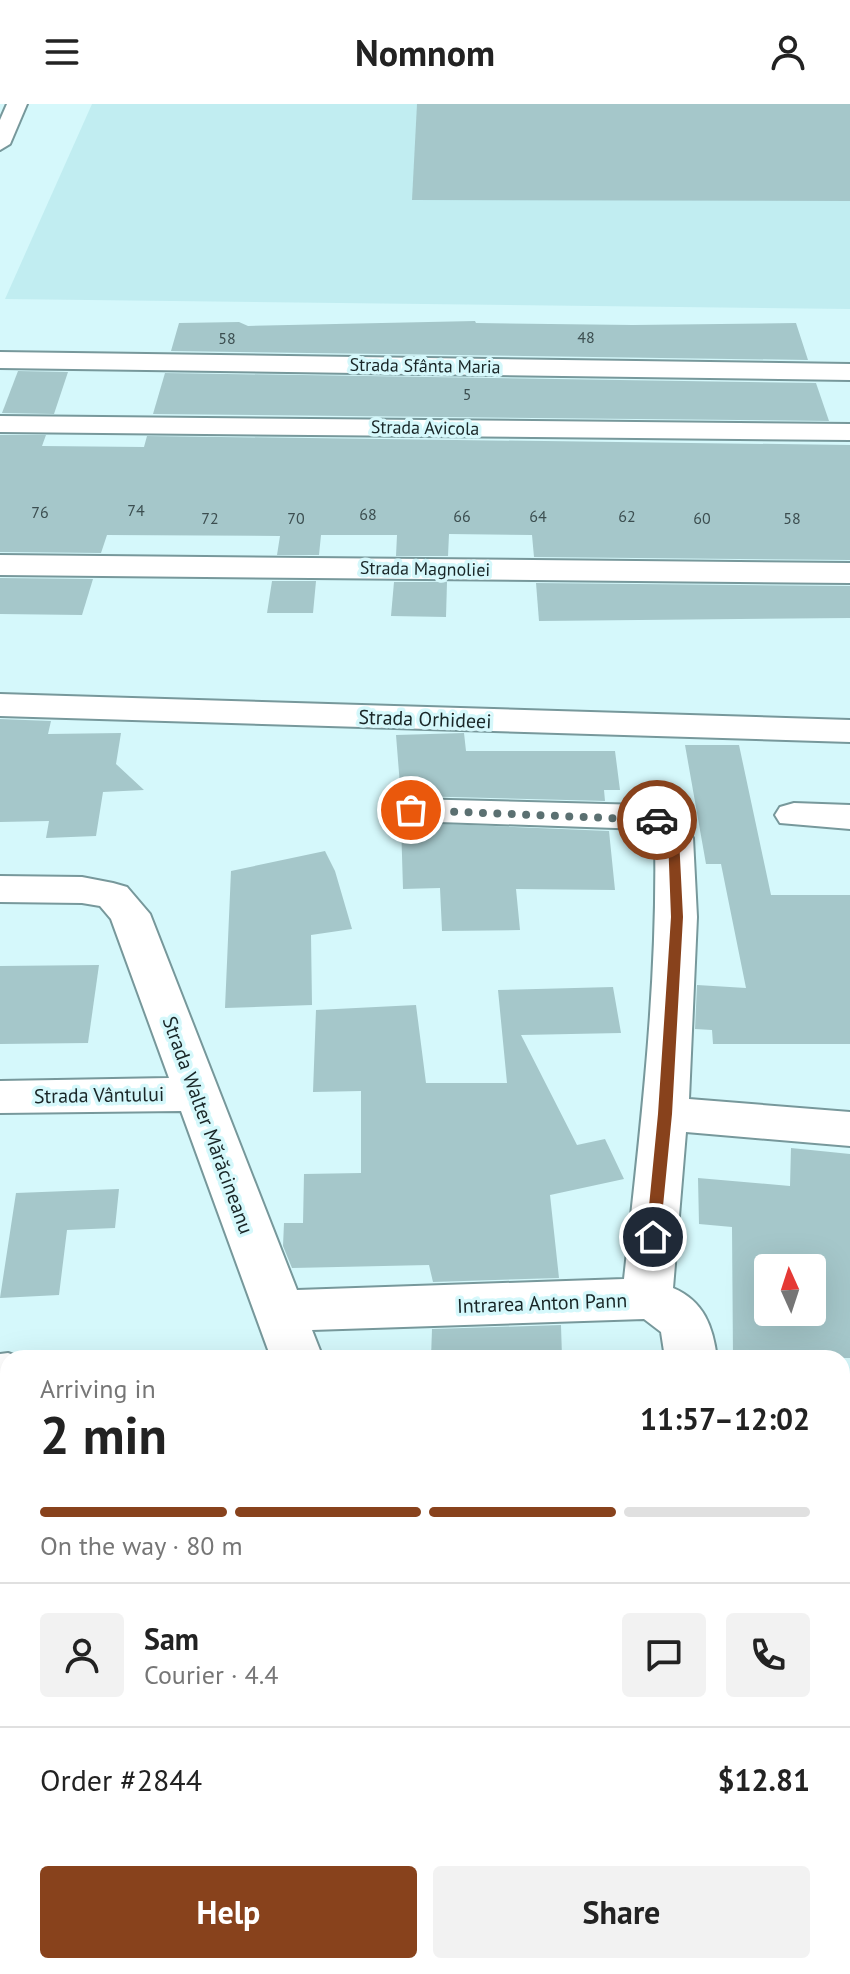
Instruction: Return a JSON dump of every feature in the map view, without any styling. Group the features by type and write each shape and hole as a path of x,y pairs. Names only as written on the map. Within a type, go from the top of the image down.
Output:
{"street":[{"path":"0,144 11,106"},
{"name":"Strada Sfânta Maria","path":"0,360 850,372"},
{"name":"Strada Avicola","path":"0,424 850,432"},
{"name":"Strada Magnoliei","path":"0,565 850,573"},
{"name":"Strada Orhideei","path":"0,705 850,731"},
{"name":"Intrarea Anton Pann","path":"277,1311 647,1299 665,1114 677,917 674,838 664,822 644,817 411,810"},
{"path":"794,815 850,817"},
{"name":"Strada Walter Mărăcineanu","path":"0,889 82,890 113,896 130,914 294,1350"},
{"name":"Strada Vântului","path":"0,1097 197,1094"},
{"path":"665,1114 850,1129"},
{"path":"647,1299 667,1306 681,1317 688,1333 690,1350"}],"shaded area":[{"path":"92,104 850,104 850,309 5,299"}],"building":[{"path":"417,104 850,104 850,201 412,200"},
{"path":"475,321 633,325 796,323 808,360 171,351 179,323 239,322 248,326"},
{"path":"18,371 68,372 54,414 2,413"},
{"path":"165,373 816,383 829,421 153,414"},
{"path":"0,435 46,435 42,446 144,447 147,436 850,445 850,560 534,557 532,535 449,534 448,556 396,556 397,535 321,535 319,555 277,555 280,536 107,535 101,553 0,552"},
{"path":"0,578 93,579 82,615 0,614"},
{"path":"272,581 316,581 313,613 267,613"},
{"path":"394,582 447,582 446,617 391,616"},
{"path":"536,583 850,586 850,618 539,621"},
{"path":"0,719 51,721 48,734 121,733 116,764 144,790 103,792 96,836 46,838 49,821 0,822"},
{"path":"464,733 466,751 615,751 620,790 604,790 605,801 401,798 396,735"},
{"path":"685,745 739,745 771,895 850,895 850,1044 713,1044 712,1030 695,1029 697,985 746,988 721,864 706,864"},
{"path":"401,822 609,831 615,890 516,889 520,930 442,931 440,888 403,889"},
{"path":"325,851 335,871 352,929 311,935 312,1005 225,1008 231,871"},
{"path":"99,965 88,1043 0,1044 0,966"},
{"path":"613,987 621,1033 521,1035 577,1145 605,1139 624,1179 550,1195 559,1278 433,1282 429,1265 292,1268 283,1246 284,1223 303,1223 304,1174 361,1173 361,1091 313,1092 316,1010 416,1005 426,1083 507,1083 498,990"},
{"path":"791,1148 850,1154 850,1350 733,1350 732,1227 699,1224 698,1178 790,1186"},
{"path":"119,1189 115,1228 67,1230 59,1295 0,1298 16,1193"},
{"path":"561,1325 562,1350 431,1350 432,1329"}],"way so far":[{"path":"411,810 644,817 657,820"}],"route":[{"path":"653,1237 665,1114 677,917 674,838 664,822 657,820"}]}
